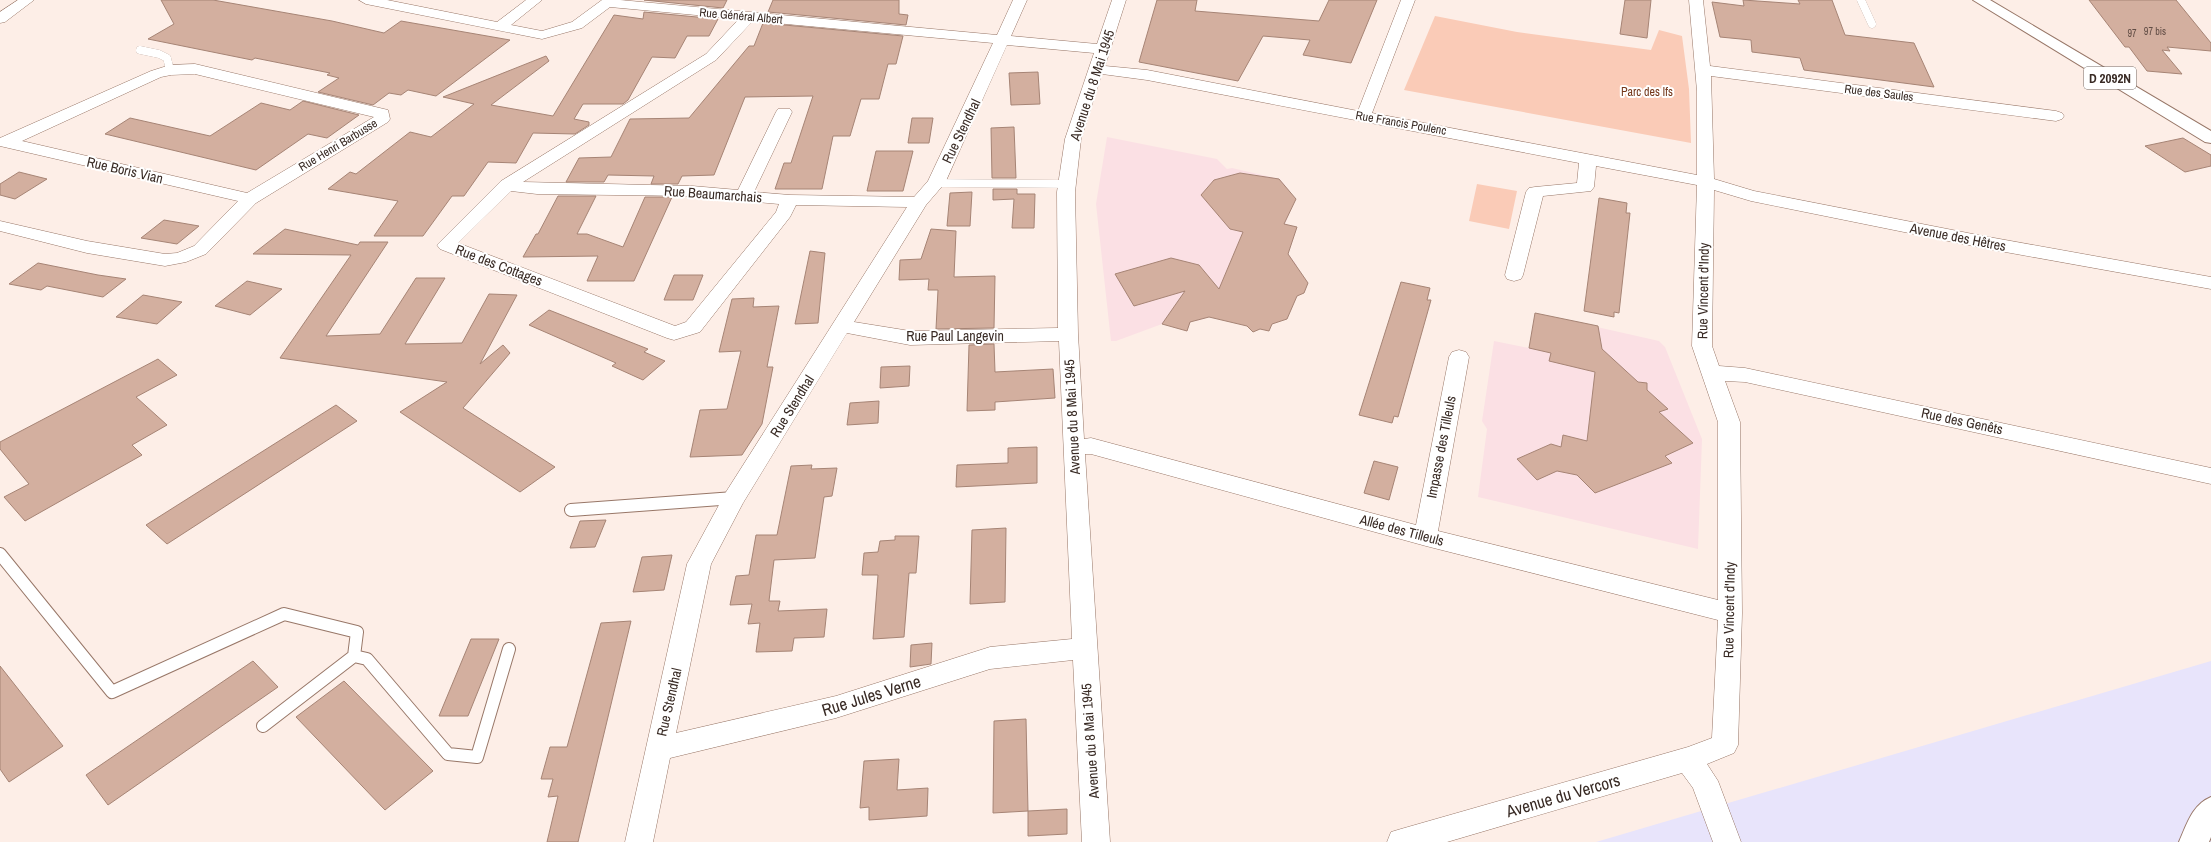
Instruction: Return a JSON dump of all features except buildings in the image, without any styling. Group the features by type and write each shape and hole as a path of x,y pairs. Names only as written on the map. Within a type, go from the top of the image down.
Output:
{"main road":[{"name":"D 2092N","path":"1980,0 2211,138"},
{"name":"D 2092N","path":"1993,0 2008,16"},
{"path":"2194,842 2206,816 2211,811"}],"street":[{"path":"0,20 27,0"},
{"path":"499,27 535,0"},
{"name":"Rue Stendhal","path":"639,842 658,749 700,564 734,498 919,202 936,183 1020,0"},
{"name":"Avenue du 8 Mai 1945","path":"1096,842 1084,648 1075,447 1068,334 1067,184 1073,139 1119,0"},
{"path":"1363,117 1408,0"},
{"name":"Rue Vincent d'Indy","path":"1696,0 1705,91 1706,182 1702,346 1729,422 1730,613 1725,745"},
{"name":"Rue Général Albert","path":"374,1 542,35 577,25 609,2 1103,50"},
{"name":"Rue des Cottages","path":"749,16 711,56 508,185 446,245 674,333 693,327 784,213 790,200"},
{"name":"Rue Henri Barbusse","path":"0,226 87,247 165,260 180,258 200,250 250,199 382,119 382,113 194,69 170,70 156,74 4,142"},
{"name":"Rue Francis Poulenc","path":"1096,69 1147,75 1706,182"},
{"name":"Rue des Saules","path":"1703,70 2056,116"},
{"path":"744,195 784,112"},
{"name":"Rue Boris Vian","path":"4,142 250,199"},
{"path":"1514,275 1535,192 1585,187 1588,159"},
{"name":"Avenue des Hêtres","path":"1706,182 1752,196 1983,242 2211,283"},
{"name":"Rue Beaumarchais","path":"508,185 537,189 692,190 790,200 919,202"},
{"name":"Rue Paul Langevin","path":"842,326 910,338 1068,334"},
{"name":"Impasse des Tilleuls","path":"1426,537 1428,515 1459,357"},
{"name":"Rue des Genêts","path":"1712,373 1745,375 2211,476"},
{"name":"Allée des Tilleuls","path":"1075,447 1091,446 1426,537 1730,613"},
{"name":"Rue Jules Verne","path":"658,749 836,707 990,658 1084,648"},
{"name":"Avenue du Vercors","path":"1400,842 1688,759 1725,745"},
{"path":"1688,759 1704,781 1727,842"}],"lane":[{"path":"1862,0 1872,24"},
{"path":"140,50 159,54 168,58 170,70"},
{"path":"936,183 1067,184"},
{"path":"571,510 734,498"},
{"path":"0,554 112,692 284,614 358,632 354,656 263,726"},
{"path":"354,656 367,659 448,754 476,757 510,649"}],"shaded area":[{"path":"1107,137 1217,159 1227,169 1232,168 1280,179 1289,190 1276,194 1292,207 1285,224 1297,227 1293,239 1284,249 1297,265 1295,270 1300,271 1308,283 1304,293 1297,296 1290,311 1278,309 1280,321 1272,324 1269,331 1260,329 1253,332 1244,323 1215,315 1197,321 1192,319 1187,331 1162,324 1116,341 1111,341 1096,204"},
{"path":"1535,313 1659,341 1665,347 1702,439 1698,549 1478,497 1487,429 1482,421 1494,341 1529,348"},
{"path":"2211,661 2211,842 1596,842"}],"green space":[{"name":"Parc des Ifs","path":"1435,16 1517,32 1651,50 1659,30 1682,36 1689,89 1691,143 1404,90"},
{"path":"1477,184 1517,191 1509,229 1469,221"}]}
